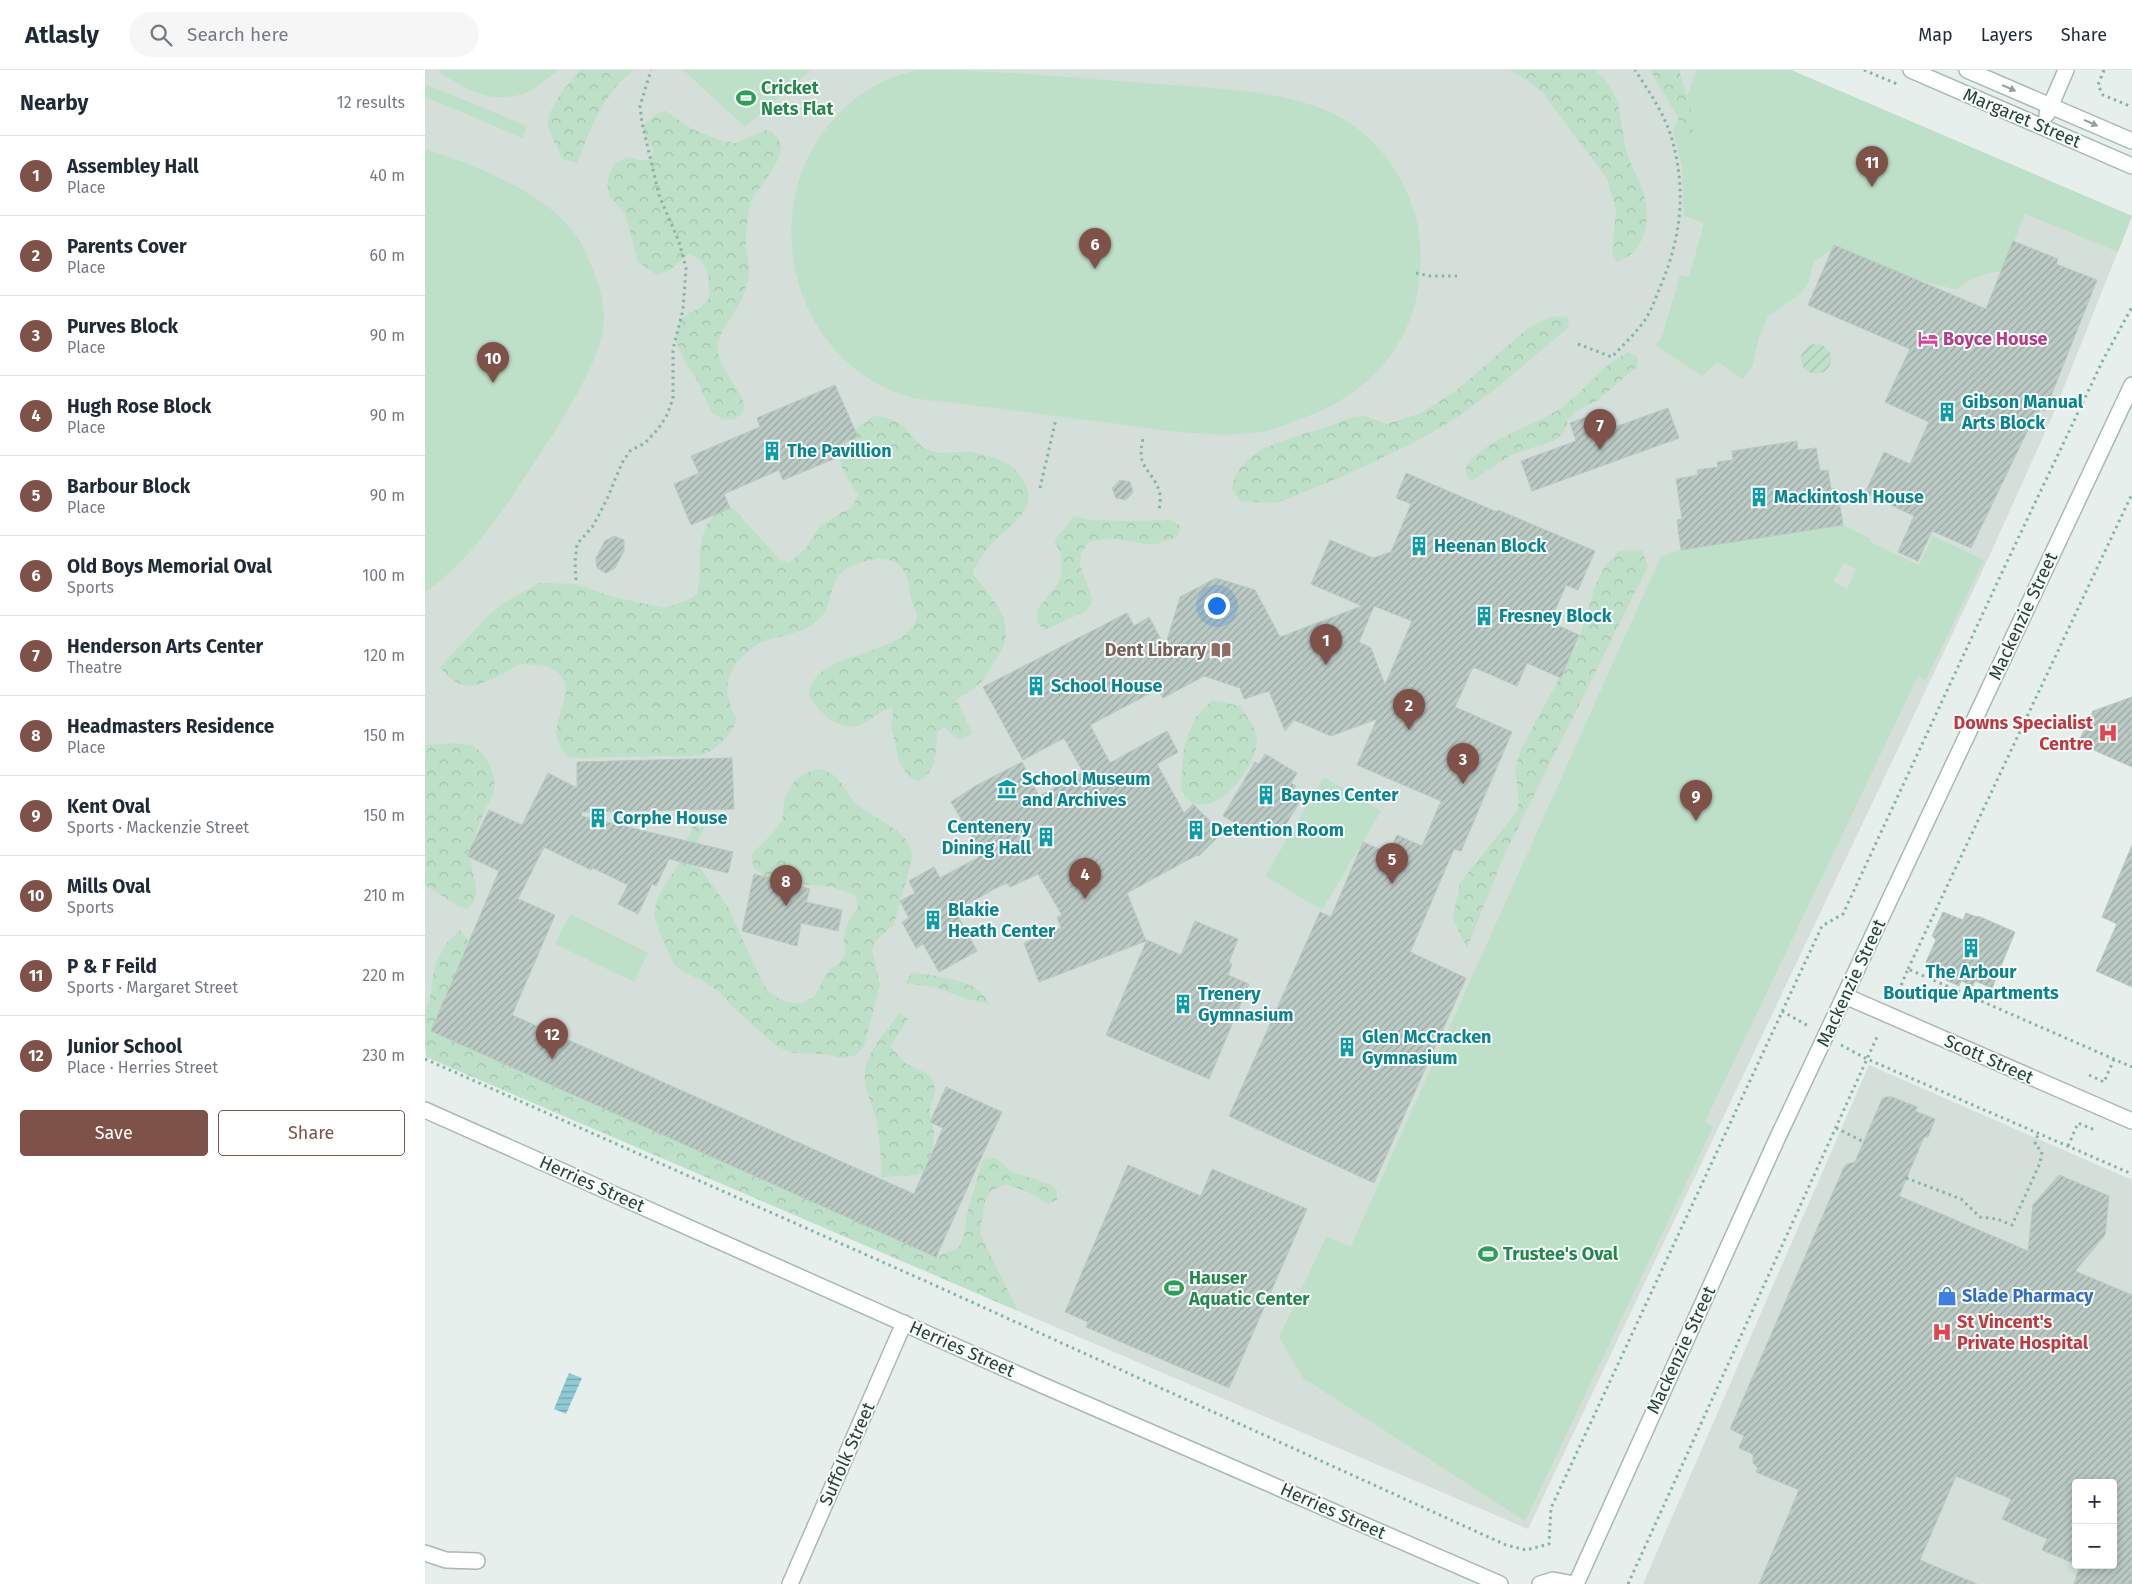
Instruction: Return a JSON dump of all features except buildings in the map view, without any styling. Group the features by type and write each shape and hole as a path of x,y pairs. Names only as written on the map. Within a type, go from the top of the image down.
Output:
{"street":[{"name":"Margaret Street","path":"1911,70 2132,166"},
{"name":"Margaret Street","path":"1967,70 2132,141"},
{"path":"2042,126 2065,70"},
{"name":"Mackenzie Street","path":"1575,1584 1825,1036 2132,385"},
{"name":"Scott Street","path":"1845,996 2132,1121"},
{"name":"Herries Street","path":"425,1110 904,1323 1500,1584"},
{"name":"Suffolk Street","path":"790,1584 904,1323"},
{"path":"425,1552 446,1560 477,1561"},
{"path":"1539,1584 1553,1580 1575,1584"}],"path":[{"path":"576,580 577,544 593,526 622,463 630,451 645,443 658,429 666,417 673,399 673,350 683,310 686,268 679,242 659,195 642,123 640,106 651,70"},
{"path":"1578,344 1612,357 1645,320 1654,304 1678,236 1680,215 1678,167 1669,132 1654,99 1635,70"},
{"path":"2104,70 2098,86 2103,94 2132,107"},
{"path":"1416,273 1430,276 1457,276"},
{"path":"425,1059 941,1288 1506,1545 1526,1550 1549,1544 1551,1508 1822,926 1843,914 2103,360 2132,307"},
{"path":"2129,312 2132,319"},
{"path":"1040,488 1056,419"},
{"path":"1143,439 1141,462 1159,492 1159,510"},
{"path":"1896,996 2132,494"},
{"path":"1908,969 2132,1067"},
{"path":"1782,1011 1867,1059 2132,1174"},
{"path":"1628,1584 1877,1037"},
{"path":"2089,1075 2104,1082 2114,1059"},
{"path":"2068,1146 2078,1122 2095,1130"},
{"path":"1836,1128 1864,1142"},
{"path":"1906,1178 1961,1200 1980,1217 2012,1225 2040,1163 2042,1152 2035,1144 2038,1134"}],"shaded area":[{"path":"425,70 1791,70 2132,216 2052,417 1988,559 1528,1529 1018,1311 425,1051"},
{"name":"St Vincent's Private Hospital","path":"1869,1065 2132,1180 2132,1584 1643,1584"}],"green space":[{"path":"437,70 559,70 528,92 511,97 499,97 488,96 467,89"},
{"path":"580,70 634,70 623,79 606,100 593,124 577,163 564,160 552,138 548,124 551,110 555,103"},
{"name":"Cricket Nets Flat","path":"683,70 811,70 745,127"},
{"path":"920,70 1032,74 1247,91 1300,101 1324,109 1345,120 1371,140 1382,152 1401,180 1414,211 1420,241 1419,284 1413,312 1401,339 1380,368 1368,380 1355,391 1325,409 1276,428 1240,434 1174,431 920,399 906,396 873,381 845,360 822,334 806,304 795,270 791,236 794,200 804,166 813,148 823,132 836,117 866,91 901,74"},
{"path":"1510,70 1595,70 1611,89 1619,108 1627,153 1642,188 1647,210 1647,221 1641,241 1627,257 1617,262 1612,252 1616,211 1607,178 1543,93"},
{"path":"1650,70 1679,70 1696,128 1688,135"},
{"path":"1697,70 1791,70 2132,216 2118,252 2025,214 2002,271 1977,277 1956,290 1857,263 1836,251 1828,252 1814,262 1808,284 1800,294 1768,316 1759,337 1752,367 1742,379 1718,362 1702,376 1655,345 1662,337 1680,275 1689,277 1704,223 1684,216 1682,167 1673,131"},
{"path":"425,84 527,126 523,138 425,97"},
{"path":"665,111 694,130 719,140 735,143 766,130 776,137 781,145 776,164 751,202 746,239 748,279 743,296 723,329 718,344 719,358 745,405 741,414 734,420 721,418 712,413 675,339 681,318 701,307 709,298 708,277 705,266 696,257 688,254 669,271 657,275 638,262 625,213 609,196 607,183 610,171 615,163 628,157 649,160 654,150 646,138 643,126 655,115"},
{"path":"425,149 467,164 512,184 552,210 569,226 581,243 595,274 602,297 604,321 600,344 585,379 543,450 498,516 472,550 442,579 425,592"},
{"path":"1558,316 1569,318 1568,328 1493,391 1455,419 1417,441 1346,475 1285,500 1272,503 1241,501 1232,490 1236,476 1243,464 1267,447 1353,417 1365,416 1387,424 1421,413 1457,390 1527,329 1548,318"},
{"path":"1816,344 1827,348 1831,359 1827,370 1816,374 1805,370 1801,359 1805,348"},
{"path":"1629,352 1638,357 1638,366 1598,400 1576,411 1568,420 1564,432 1556,440 1511,455 1471,481 1467,477 1466,466 1475,456 1498,440 1561,408 1610,363"},
{"path":"874,416 896,421 919,444 934,452 971,452 1005,462 1020,476 1028,493 1028,501 1020,517 987,549 973,574 997,605 1005,626 1005,638 1002,649 984,679 975,688 956,700 973,734 960,740 945,727 937,732 935,760 925,777 918,781 908,776 899,762 891,726 892,707 864,723 856,726 847,726 839,724 825,715 818,709 809,695 814,681 824,670 887,645 902,637 913,626 916,612 905,573 900,566 886,559 863,562 843,571 833,587 825,612 817,621 805,629 763,642 742,657 730,675 727,688 736,718 733,729 712,750 702,755 570,758 560,746 557,735 557,723 566,691 564,681 555,670 522,664 488,681 471,686 456,682 440,667 489,615 502,604 539,583 576,584 610,596 664,608 688,600 697,594 699,586 700,552 703,535 709,522 721,508 733,508 780,560 789,563 806,548 820,526 842,512 851,509 858,495 842,468 841,452 844,444 854,431"},
{"path":"1074,516 1090,520 1171,520 1182,527 1176,538 1153,545 1110,538 1089,542 1081,553 1080,565 1093,600 1086,611 1045,630 1037,623 1037,610 1058,583 1062,572 1061,554 1054,541"},
{"path":"1843,525 1871,539 1870,542 1919,565 1933,536 1984,560 1926,680 1918,676 1705,1122 1713,1127 1525,1521 1303,1378 1279,1337 1326,1237 1351,1246 1661,556 1681,550","holes":["1843,563 1856,569 1847,589 1834,582"]},
{"path":"1642,550 1648,566 1502,860 1467,948 1453,918 1460,883 1518,810 1515,770 1520,751 1577,645 1596,584 1605,566 1619,551"},
{"path":"1212,700 1240,706 1253,726 1257,740 1251,762 1235,786 1225,796 1214,802 1202,805 1191,802 1181,790 1184,748 1195,718"},
{"path":"454,743 470,745 481,752 489,764 494,777 493,794 479,824 471,851 476,895 468,909 458,906 425,885 425,745"},
{"path":"816,769 832,774 858,805 905,838 913,855 894,924 876,941 872,950 880,985 864,1046 856,1055 843,1058 822,1054 795,1053 784,1050 774,1044 737,1011 721,993 701,980 685,973 674,964 654,915 657,900 679,864 687,838 693,827 705,826 695,847 696,858 701,869 728,907 763,984 772,994 790,1003 804,1002 813,997 827,973 844,956 846,929 858,907 855,895 832,887 773,881 764,877 753,867 752,855 774,832 781,821 786,797 791,786 799,778"},
{"path":"1324,777 1381,811 1322,910 1265,876"},
{"path":"570,914 648,953 634,982 555,944"},
{"path":"460,930 468,941 431,1031 936,1257 959,1247 983,1159 995,1158 1010,1171 1049,1184 1057,1190 1057,1200 1048,1204 1028,1192 1005,1184 991,1191 985,1201 980,1234 1018,1311 426,1057 425,1010 429,1002 435,964 446,944"},
{"path":"912,972 944,977 967,984 984,995 989,1004 967,999 934,987 905,983"},
{"path":"899,1013 908,1019 890,1046 906,1064 926,1073 934,1081 935,1093 929,1112 934,1132 933,1148 925,1171 917,1175 882,1177 878,1131 866,1087 865,1072 872,1051"}],"water":[{"path":"569,1373 582,1378 566,1414 554,1409"}],"place":[{"name":"Cricket Nets Flat","path":"746,98"},
{"name":"P & F Feild","path":"1872,187"},
{"name":"Old Boys Memorial Oval","path":"1095,269"},
{"name":"Boyce House","path":"1928,339"},
{"name":"Mills Oval","path":"493,383"},
{"name":"Gibson Manual Arts Block","path":"1947,412"},
{"name":"Henderson Arts Center","path":"1600,450"},
{"name":"The Pavillion","path":"772,451"},
{"name":"Mackintosh House","path":"1759,497"},
{"name":"Heenan Block","path":"1419,546"},
{"name":"Fresney Block","path":"1484,616"},
{"name":"Dent Library","path":"1221,650"},
{"name":"Assembley Hall","path":"1326,665"},
{"name":"School House","path":"1036,686"},
{"name":"Parents Cover","path":"1409,730"},
{"name":"Downs Specialist Centre","path":"2108,733"},
{"name":"Purves Block","path":"1463,784"},
{"name":"School Museum and Archives","path":"1007,789"},
{"name":"Baynes Center","path":"1266,795"},
{"name":"Corphe House","path":"598,818"},
{"name":"Kent Oval","path":"1696,821"},
{"name":"Detention Room","path":"1196,830"},
{"name":"Centenery Dining Hall","path":"1046,837"},
{"name":"Barbour Block","path":"1392,884"},
{"name":"Hugh Rose Block","path":"1085,899"},
{"name":"Headmasters Residence","path":"786,906"},
{"name":"Blakie Heath Center","path":"933,920"},
{"name":"The Arbour Boutique Apartments","path":"1971,948"},
{"name":"Trenery Gymnasium","path":"1183,1004"},
{"name":"Glen McCracken Gymnasium","path":"1347,1047"},
{"name":"Junior School","path":"552,1059"},
{"name":"Trustee's Oval","path":"1488,1254"},
{"name":"Hauser Aquatic Center","path":"1174,1288"},
{"name":"Slade Pharmacy","path":"1947,1296"},
{"name":"St Vincent's Private Hospital","path":"1942,1332"}]}
